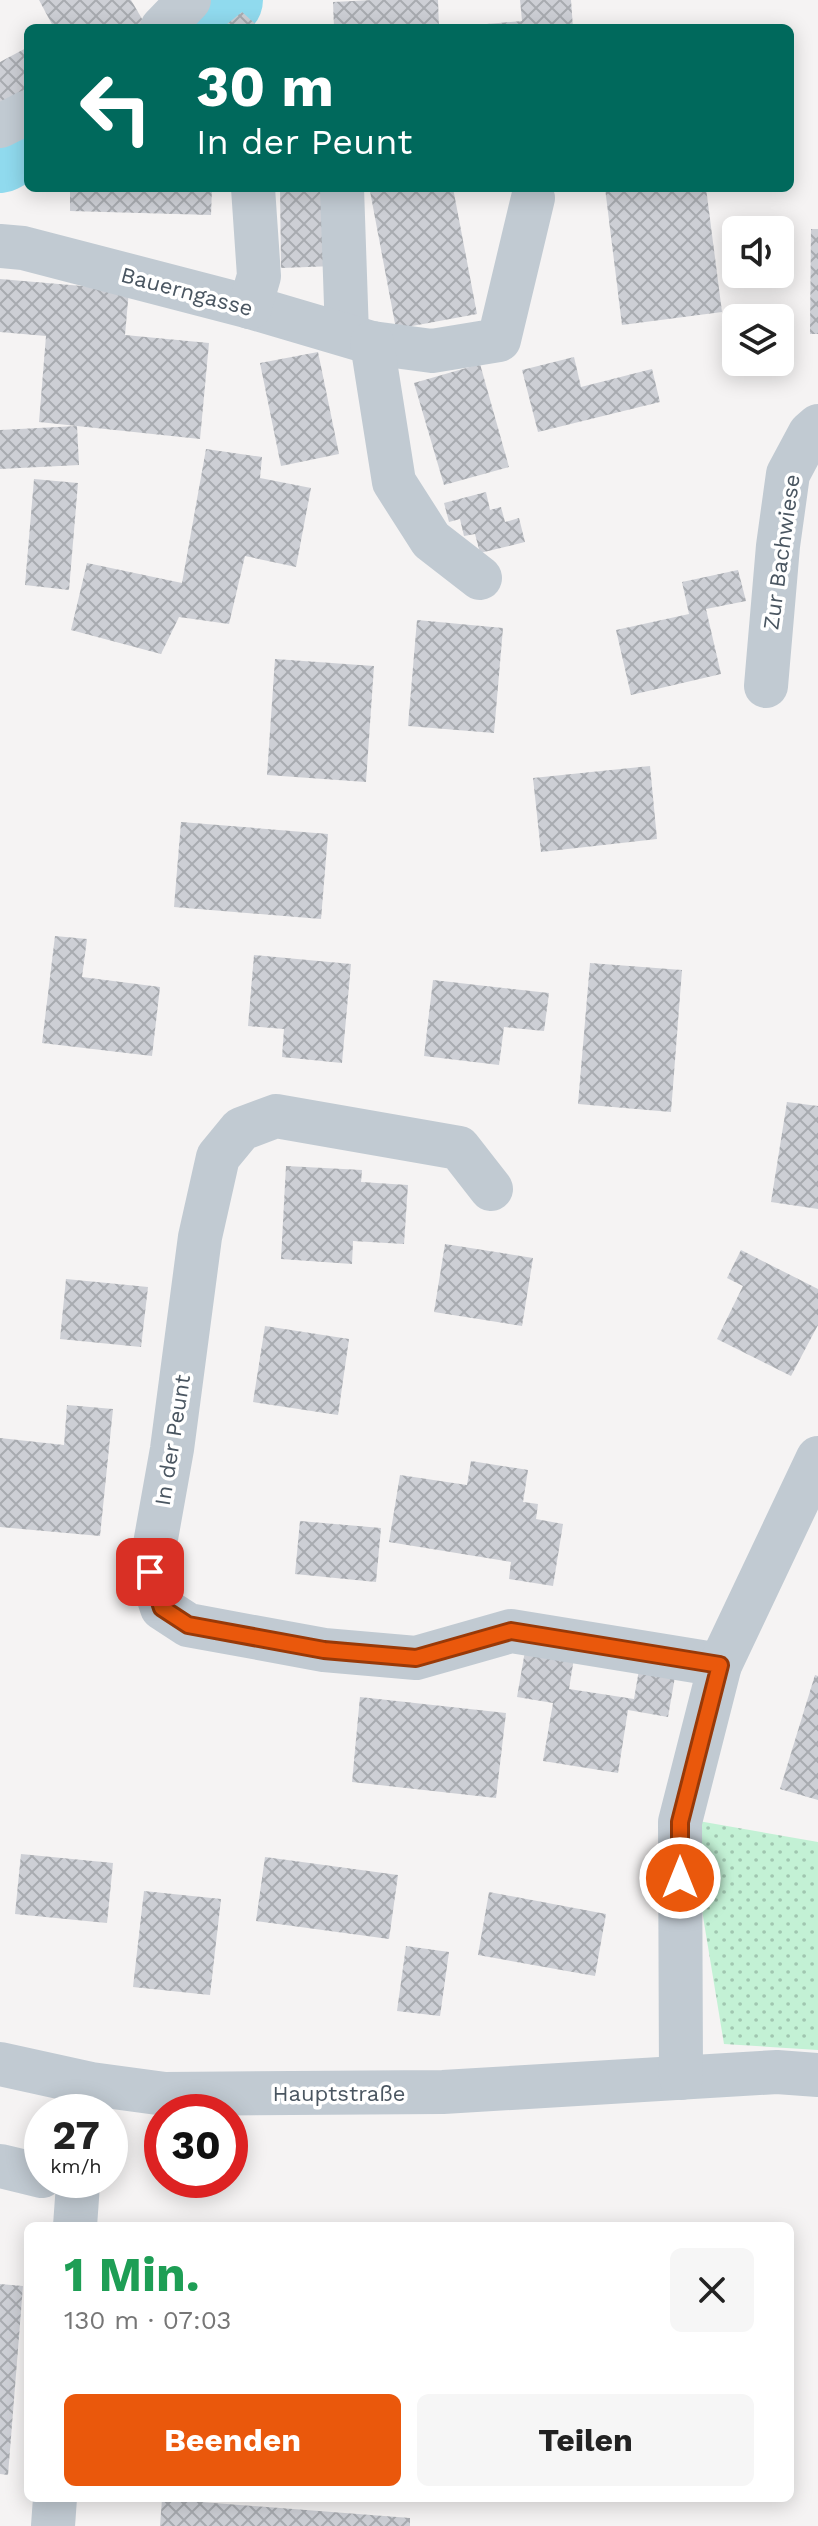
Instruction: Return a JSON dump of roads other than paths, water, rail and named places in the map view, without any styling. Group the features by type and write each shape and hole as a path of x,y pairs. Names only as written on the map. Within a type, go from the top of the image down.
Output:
{"street":[{"path":"166,24 189,0"},
{"path":"0,126 24,114"},
{"path":"250,307 259,276 253,192"},
{"path":"342,192 359,339 394,482 431,540 480,578"},
{"name":"Bauerngasse","path":"0,246 23,248 359,339 432,351 499,340 533,198"},
{"name":"Zur Bachwiese","path":"766,686 778,546 788,474 810,433 818,426"},
{"name":"In der Peunt","path":"491,1189 459,1148 276,1116 241,1129 218,1157 200,1237 172,1449 150,1572 162,1608 188,1625 324,1650 416,1658 511,1631 720,1665"},
{"path":"681,2078 680,1822 720,1665 818,1458"},
{"name":"Hauptstraße","path":"0,2064 79,2094"},
{"name":"Hauptstraße","path":"128,2096 443,2092 797,2074"},
{"path":"0,2166 24,2174"},
{"path":"53,2526 55,2502"}],"waterway":[{"path":"202,24 225,0"},
{"path":"0,155 24,142"}]}
